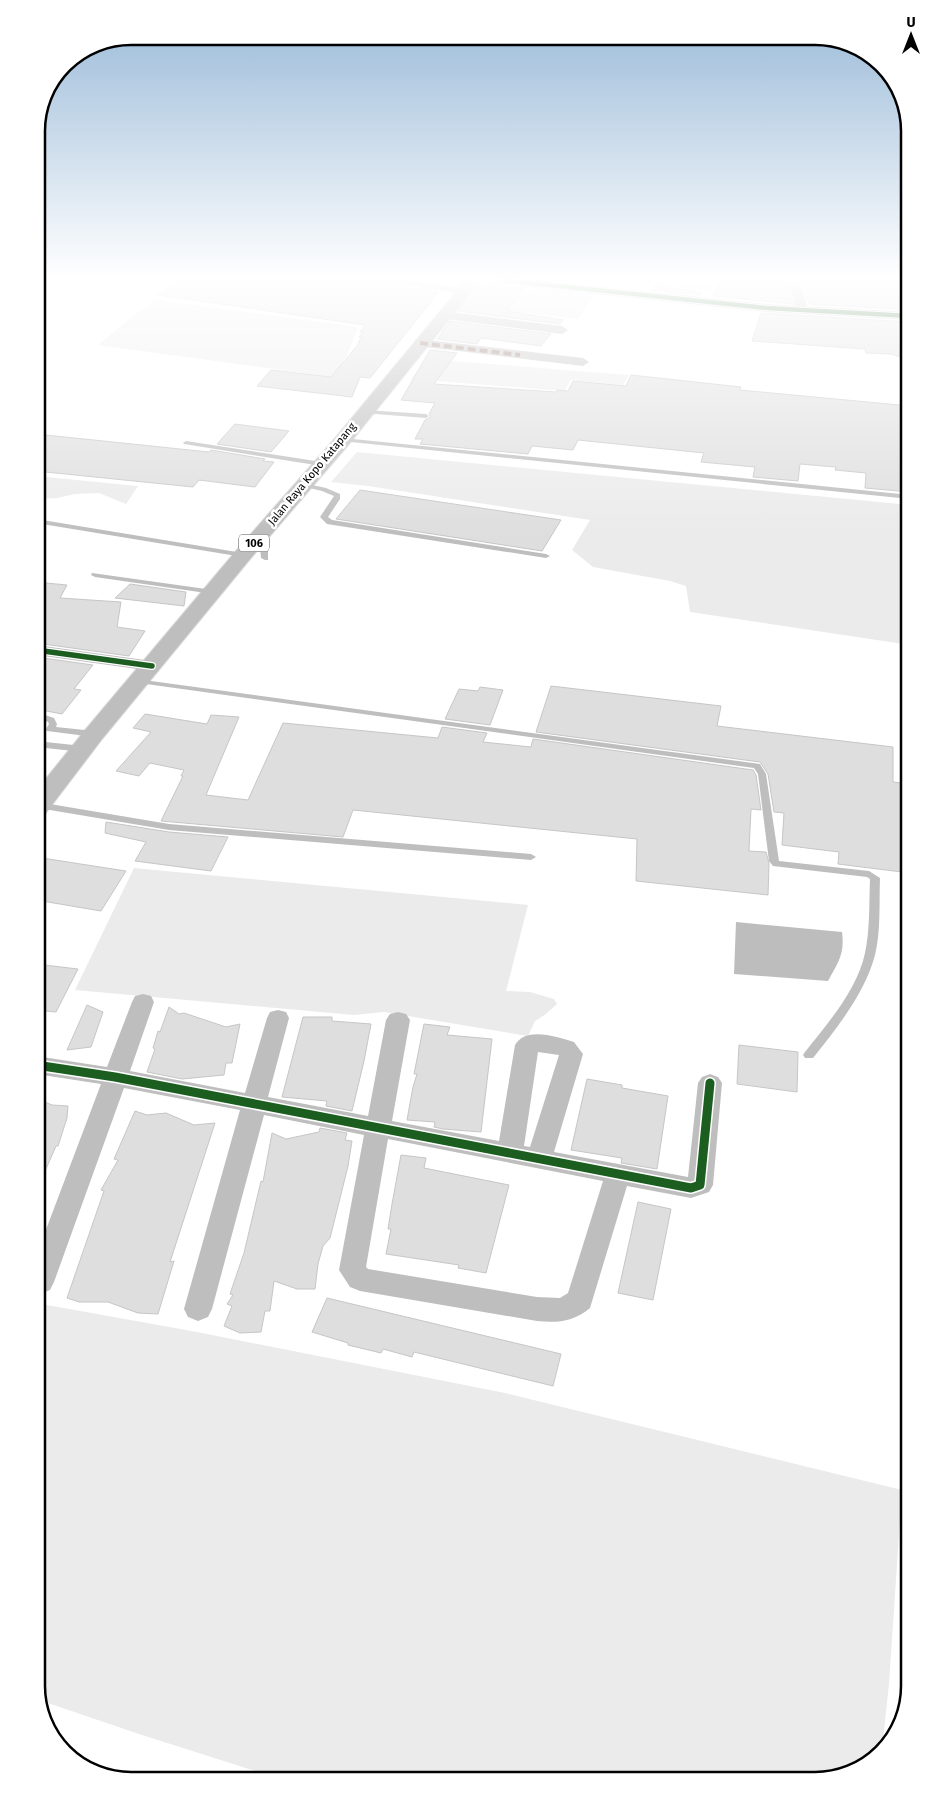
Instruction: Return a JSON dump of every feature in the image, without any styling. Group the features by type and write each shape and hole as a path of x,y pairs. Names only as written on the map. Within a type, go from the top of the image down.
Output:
{"main road":[{"name":"Jalan Raya Kopo Katapang","path":"45,796 243,555 343,440 403,365"}],"street":[{"path":"45,652 145,673"},
{"path":"45,1268 142,1002"},
{"path":"198,1309 278,1018"},
{"path":"398,1020 352,1270 360,1279 537,1309 560,1312 571,1308 580,1300 618,1174"},
{"path":"510,1153 528,1045 532,1042 566,1048 571,1054 539,1159"},
{"path":"45,1068 115,1077 691,1188 699,1187 710,1083"}],"lane":[{"path":"365,412 426,416"},
{"path":"343,440 901,496"},
{"path":"186,443 322,464"},
{"path":"303,485 324,489 338,495 324,517 330,522 546,556"},
{"path":"45,522 243,555"},
{"path":"257,539 264,546 265,558"},
{"path":"95,575 213,592"},
{"path":"145,673 757,766 762,774 774,861 776,864 869,874 875,878 870,957 856,988 827,1033 809,1056"},
{"path":"45,718 51,720 53,724 45,734"},
{"path":"50,728 89,741"},
{"path":"45,743 89,741"},
{"path":"45,807 168,827 531,857"}],"shaded area":[{"path":"243,365 341,365 333,377"},
{"path":"422,365 500,365 629,375 623,385 571,380 565,390 411,379"},
{"path":"357,452 901,504 901,644 690,612 686,586 670,581 593,567 572,550 590,520 331,482"},
{"path":"45,477 138,486 126,504 99,493 75,494 45,499"},
{"path":"134,868 528,905 506,991 530,992 554,999 557,1004 535,1021 528,1036 384,1012 354,1015 75,990"},
{"path":"736,922 842,932 842,952 828,981 734,974"},
{"path":"45,1305 197,1332 505,1393 901,1490 889,1684 883,1739 872,1751 858,1761 848,1765 832,1770 815,1772 259,1772 47,1703 45,1686"}],"building":[{"path":"341,365 381,365 370,378 360,377 352,397 257,386 271,370 331,377"},
{"path":"421,365 448,365 434,384 556,392 557,390 568,391 573,381 626,386 631,375 741,387 740,390 901,405 901,491 865,488 866,473 835,470 836,467 800,464 798,481 753,477 755,467 701,462 704,453 578,440 573,450 532,446 528,454 420,444 423,439 415,439 425,420 431,417 429,414 435,403 401,400"},
{"path":"235,424 289,431 271,452 217,444"},
{"path":"45,435 209,452 211,450 274,462 255,487 199,480 193,487 45,472"},
{"path":"360,490 561,520 542,551 336,519"},
{"path":"45,583 67,585 60,598 121,602 117,627 145,631 129,656 45,644"},
{"path":"130,584 186,592 184,606 115,598"},
{"path":"45,658 93,665 74,689 81,690 62,714 45,711"},
{"path":"551,686 721,706 717,726 893,747 893,782 901,783 901,872 838,864 839,852 782,845 784,813 774,812 768,774 760,762 536,732"},
{"path":"480,687 503,690 490,725 445,719 459,689 478,691"},
{"path":"145,714 207,724 211,715 239,717 206,795 248,800 283,723 438,738 442,727 487,733 483,742 531,747 533,739 753,770 756,775 761,810 751,809 749,851 766,852 769,863 768,895 636,881 637,839 353,810 343,837 161,821 183,776 181,776 184,770 150,763 139,776 116,771 151,732 133,728"},
{"path":"106,822 169,832 228,837 211,871 135,861 146,842 105,833"},
{"path":"45,858 126,871 101,911 45,902"},
{"path":"45,965 78,969 56,1012 45,1011"},
{"path":"87,1005 103,1012 91,1047 67,1050"},
{"path":"169,1007 179,1014 184,1013 226,1027 240,1024 232,1063 226,1063 224,1075 182,1079 147,1072 155,1049 153,1048 158,1031 160,1032"},
{"path":"303,1017 332,1017 332,1021 371,1024 352,1111 326,1106 327,1101 282,1097"},
{"path":"424,1024 450,1027 447,1035 492,1039 481,1132 443,1129 434,1127 435,1122 407,1120 417,1074 414,1074"},
{"path":"739,1045 798,1052 797,1092 737,1084"},
{"path":"587,1079 622,1085 622,1088 668,1096 657,1169 621,1163 622,1158 571,1150"},
{"path":"45,1102 52,1105 68,1106 67,1118 58,1146 56,1146 45,1171"},
{"path":"135,1111 147,1115 166,1113 194,1125 215,1123 170,1262 174,1261 158,1314 138,1313 108,1302 79,1302 67,1298 104,1191 101,1190 118,1160 114,1159"},
{"path":"320,1128 347,1133 345,1140 352,1141 348,1166 330,1238 323,1246 318,1264 315,1289 297,1289 274,1281 270,1311 265,1311 261,1332 240,1333 224,1326 232,1306 227,1304 233,1295 230,1294 244,1253 261,1181 263,1182 272,1133 286,1139 319,1132"},
{"path":"401,1155 426,1158 424,1168 509,1185 486,1273 458,1268 459,1265 386,1254 391,1229 388,1229"},
{"path":"638,1202 671,1209 653,1300 618,1293"},
{"path":"327,1298 561,1354 553,1386 414,1352 412,1357 383,1349 381,1353 348,1345 348,1343 312,1332"}],"cycle path":[{"path":"45,651 152,666"},
{"path":"45,1066 115,1077 691,1188 700,1185 710,1083"}]}
